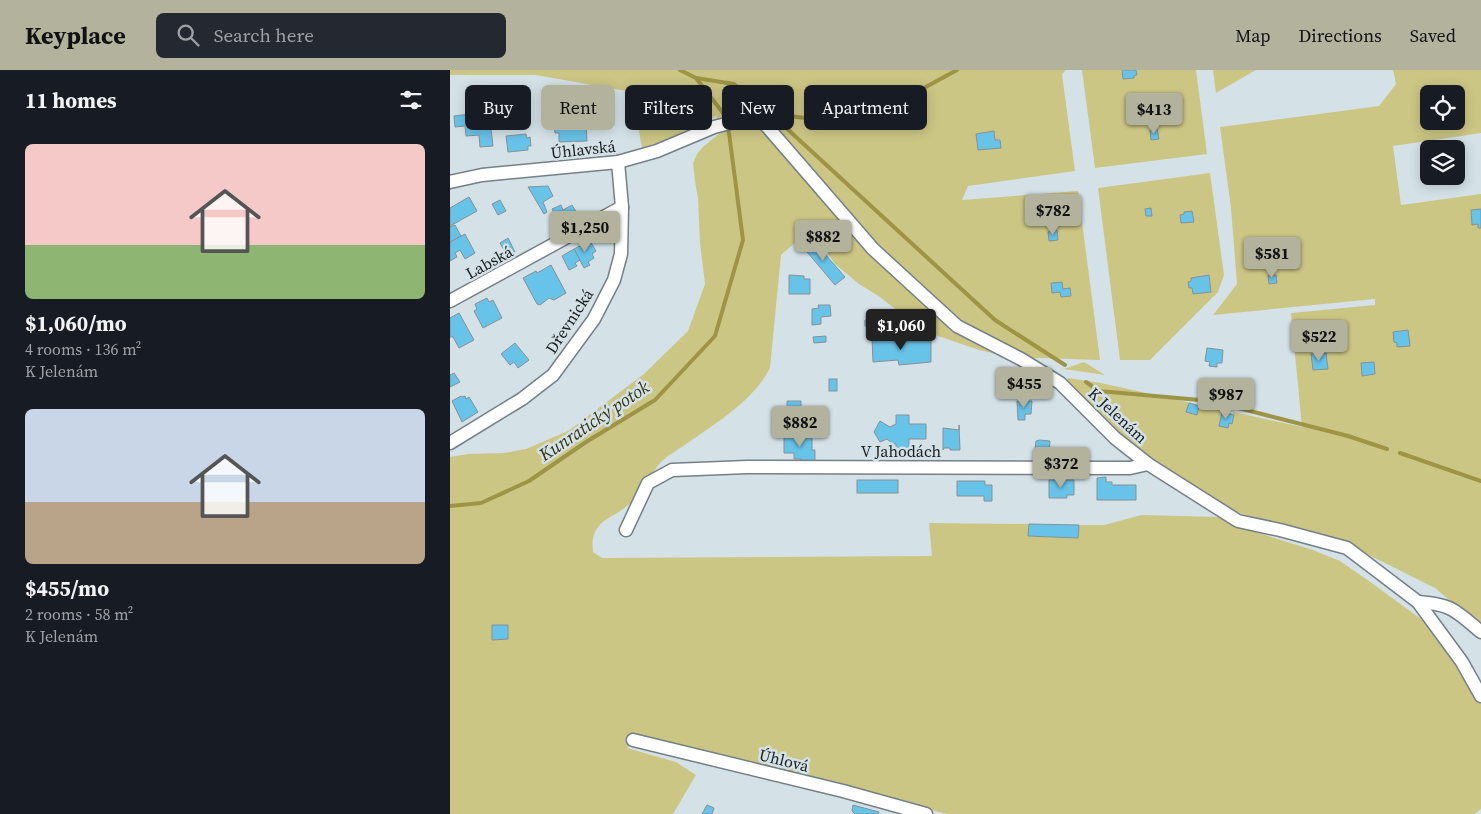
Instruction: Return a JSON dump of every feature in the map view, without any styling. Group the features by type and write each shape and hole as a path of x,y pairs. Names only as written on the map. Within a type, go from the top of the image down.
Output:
{"street":[{"name":"Úhlavská","path":"450,182 482,175 618,162 657,151 722,125"},
{"name":"K Jelenám","path":"770,130 874,249 957,326 1021,359 1060,383 1115,438 1148,464 1238,521 1346,548 1418,602 1462,662 1481,696"},
{"name":"Dřevnická","path":"450,443 522,399 553,375 594,319 614,280 621,254 622,207 618,162"},
{"name":"Labská","path":"450,301 622,207"},
{"name":"V Jahodách","path":"626,530 648,483 672,470 747,467 1130,468 1148,464"},
{"path":"1418,602 1437,603 1452,608 1481,632"},
{"name":"Úhlová","path":"633,740 843,791 926,814"}],"shaded area":[{"path":"450,70 1066,70 1062,74 1075,171 968,186 962,200 1078,191 1100,360 1009,357 979,350 935,335 914,324 880,297 859,284 835,264 824,247 806,233 781,255 770,368 763,380 733,410 661,462 632,502 599,526 593,541 593,552 602,558 932,556 929,523 1029,524 1028,536 1078,538 1079,525 1104,525 1142,515 1221,517 1236,526 1313,550 1340,561 1425,622 1452,657 1481,704 1481,809 1474,814 947,814 639,737 627,748 676,762 696,775 673,814 450,814 450,457 468,454 504,453 526,449 568,431 644,374 688,331 705,284 700,243 698,198 693,163 703,147 721,132 716,116 712,118 712,85 625,85 625,91 615,89 615,85 592,85 536,75 450,75","holes":["994,131 995,140 1000,140 1001,148 978,150 976,134","1062,282 1063,289 1070,289 1071,296 1061,297 1060,292 1052,293 1051,283"]},
{"path":"1082,70 1122,70 1123,79 1134,78 1137,75 1136,70 1196,70 1207,154 1095,168"},
{"path":"1213,70 1256,70 1216,93"},
{"path":"1393,70 1481,70 1481,133 1434,140 1420,140 1420,142 1393,146 1401,205 1481,194 1481,209 1471,210 1472,225 1478,224 1478,228 1481,228 1481,627 1435,588 1375,558 1324,535 1271,524 1229,509 1131,445 1066,381 1068,378 1101,383 1223,410 1219,425 1228,428 1229,423 1231,424 1233,412 1302,427 1291,313 1375,305 1375,299 1213,315 1237,284 1231,208 1220,127 1379,106 1396,84","holes":["1408,331 1410,346 1396,343 1393,332","1326,353 1327,369 1313,370 1311,355","1373,362 1375,374 1362,376 1361,364","1189,403 1199,406 1197,415 1187,412"]},
{"path":"639,130 687,130 668,139 642,148"},
{"path":"1210,173 1224,275 1218,292 1150,360 1120,360 1098,188","holes":["1192,211 1194,222 1181,223 1180,215","1209,275 1211,292 1193,294 1188,282 1191,281 1191,278"]},
{"path":"1084,362 1105,375 1064,369"}],"building":[{"path":"1122,70 1136,70 1137,75 1134,78 1123,79"},
{"path":"465,115 465,126 455,127 454,116"},
{"path":"1157,129 1159,139 1151,140 1150,130"},
{"path":"465,130 491,130 493,146 480,147 479,135 466,136"},
{"path":"555,130 586,130 587,141 559,142 559,133 555,133"},
{"path":"994,131 995,140 1000,140 1001,148 978,150 976,134"},
{"path":"526,134 527,138 530,137 531,146 528,146 528,150 508,152 506,136"},
{"path":"548,186 553,196 543,202 547,212 544,214 528,187"},
{"path":"469,197 477,211 450,226 450,208"},
{"path":"500,200 506,211 498,215 492,204"},
{"path":"561,205 563,210 572,205 578,215 561,225 557,217 555,219 552,214 554,213 552,209"},
{"path":"1151,208 1152,216 1146,216 1145,209"},
{"path":"1481,209 1481,228 1478,228 1478,224 1472,225 1471,210"},
{"path":"1192,211 1194,222 1181,223 1180,215 1184,214 1184,212"},
{"path":"455,225 461,236 450,242 450,227"},
{"path":"1057,230 1058,240 1049,241 1048,232"},
{"path":"465,234 475,253 465,259 460,250 455,253 457,257 450,261 450,242"},
{"path":"508,238 515,252 507,256 500,243"},
{"path":"811,238 845,277 835,285 802,246"},
{"path":"590,241 596,251 592,254 594,258 588,262 590,265 584,268 574,249"},
{"path":"574,249 580,260 575,263 577,266 569,270 562,256"},
{"path":"551,265 566,293 554,300 549,298 540,305 537,304 523,278"},
{"path":"789,275 804,276 804,279 810,279 810,294 789,294"},
{"path":"1209,275 1211,292 1193,294 1188,282 1191,281 1191,278"},
{"path":"1276,275 1277,283 1269,284 1268,276"},
{"path":"1062,282 1063,289 1070,288 1071,296 1061,297 1060,292 1052,293 1051,283"},
{"path":"487,298 489,302 493,300 502,318 483,328 474,311 477,309 475,304"},
{"path":"818,305 830,305 831,316 821,317 821,324 812,325 812,309 819,308"},
{"path":"459,313 474,340 459,348 453,337 450,337 450,318"},
{"path":"897,319 898,325 865,326 865,320"},
{"path":"1408,330 1410,346 1397,347 1397,343 1394,342 1393,332"},
{"path":"826,336 826,342 814,343 813,337"},
{"path":"872,337 893,337 893,341 931,341 931,362 899,365 898,360 873,362"},
{"path":"515,343 529,360 518,368 514,362 510,365 501,354"},
{"path":"1207,348 1223,350 1222,363 1217,363 1217,367 1209,366 1210,362 1205,361"},
{"path":"1326,353 1328,369 1313,370 1311,354"},
{"path":"1374,362 1375,374 1362,376 1361,363"},
{"path":"454,373 460,382 450,387 450,375"},
{"path":"829,379 837,379 837,391 829,391"},
{"path":"465,396 466,399 469,397 478,412 462,422 452,401"},
{"path":"787,401 801,401 801,413 796,413 796,418 787,418"},
{"path":"1017,401 1032,401 1031,414 1025,414 1025,420 1018,420"},
{"path":"1189,403 1199,406 1197,415 1186,412"},
{"path":"1222,412 1234,415 1232,424 1229,423 1228,428 1219,426"},
{"path":"896,415 909,415 909,424 926,424 926,439 909,439 909,450 896,450 896,444 887,439 880,442 874,432 880,421 890,427 896,424"},
{"path":"959,425 960,450 944,448 943,450 943,428 959,430"},
{"path":"784,436 812,436 812,450 815,450 815,463 801,463 801,459 794,459 794,453 784,453"},
{"path":"1036,441 1050,441 1049,452 1035,450"},
{"path":"1106,477 1106,482 1112,482 1112,485 1136,485 1136,500 1097,500 1097,478"},
{"path":"857,480 898,480 898,493 857,493"},
{"path":"1049,480 1074,480 1074,495 1067,495 1067,498 1049,498"},
{"path":"957,481 985,481 985,485 992,485 992,501 984,501 984,496 957,496"},
{"path":"1029,524 1079,525 1078,538 1028,536"},
{"path":"492,625 508,625 508,639 492,640"},
{"path":"707,805 714,808 712,814 702,814"},
{"path":"853,805 879,812 878,814 855,814 852,811"}],"waterway":[{"name":"Kunratický potok","path":"450,506 481,503 529,481 586,442 655,400 715,336 743,240 729,133 723,113 696,78 680,70"},
{"path":"794,117 865,120 957,70"},
{"path":"696,78 735,85"},
{"path":"788,130 995,320 1065,365"},
{"path":"1086,382 1099,391 1211,401 1348,436 1387,449"},
{"path":"1400,453 1481,481"}]}
